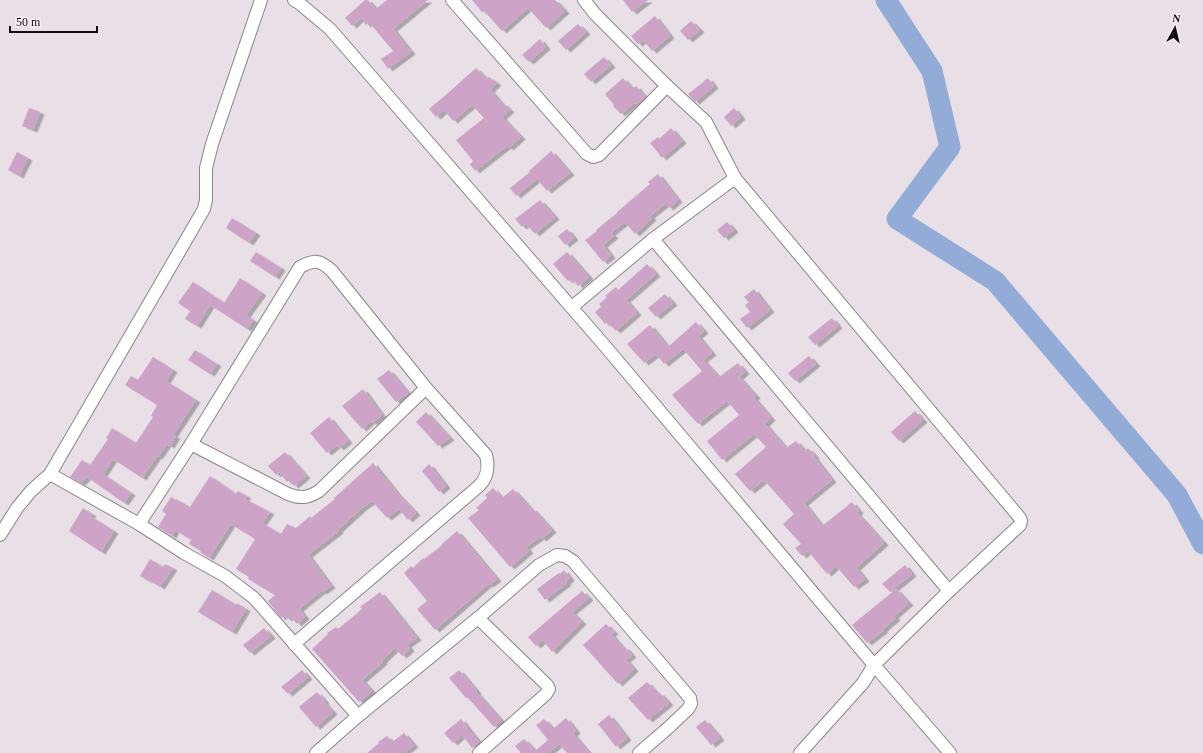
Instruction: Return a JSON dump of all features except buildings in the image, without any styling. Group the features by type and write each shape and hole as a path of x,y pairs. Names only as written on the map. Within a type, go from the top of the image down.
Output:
{"street":[{"path":"0,535 17,508 31,491 50,474 204,209 206,193 206,168 212,144 261,0"},
{"path":"294,0 330,29 572,307 950,753"},
{"path":"452,0 587,154 593,157 599,155 667,86"},
{"path":"584,0 595,14 667,86 706,122 735,178 1020,518 1020,525 949,591 874,665 863,683 800,753"},
{"path":"572,307 653,240 735,178"},
{"path":"653,240 949,591"},
{"path":"139,524 192,444 300,267 316,261 324,263 426,388 486,455 488,463 485,480 294,644"},
{"path":"192,444 288,494 302,498 311,496 319,491 426,388"},
{"path":"50,474 139,524 184,553 226,576 254,598 358,716"},
{"path":"316,753 358,716 478,618 539,565 557,555 565,556 573,561 690,698 691,704 688,709 639,753"},
{"path":"478,618 547,685 548,689 546,694 479,753"}],"waterway":[{"path":"886,0 932,71 950,147 897,219 995,281 1177,495 1203,544"}]}
